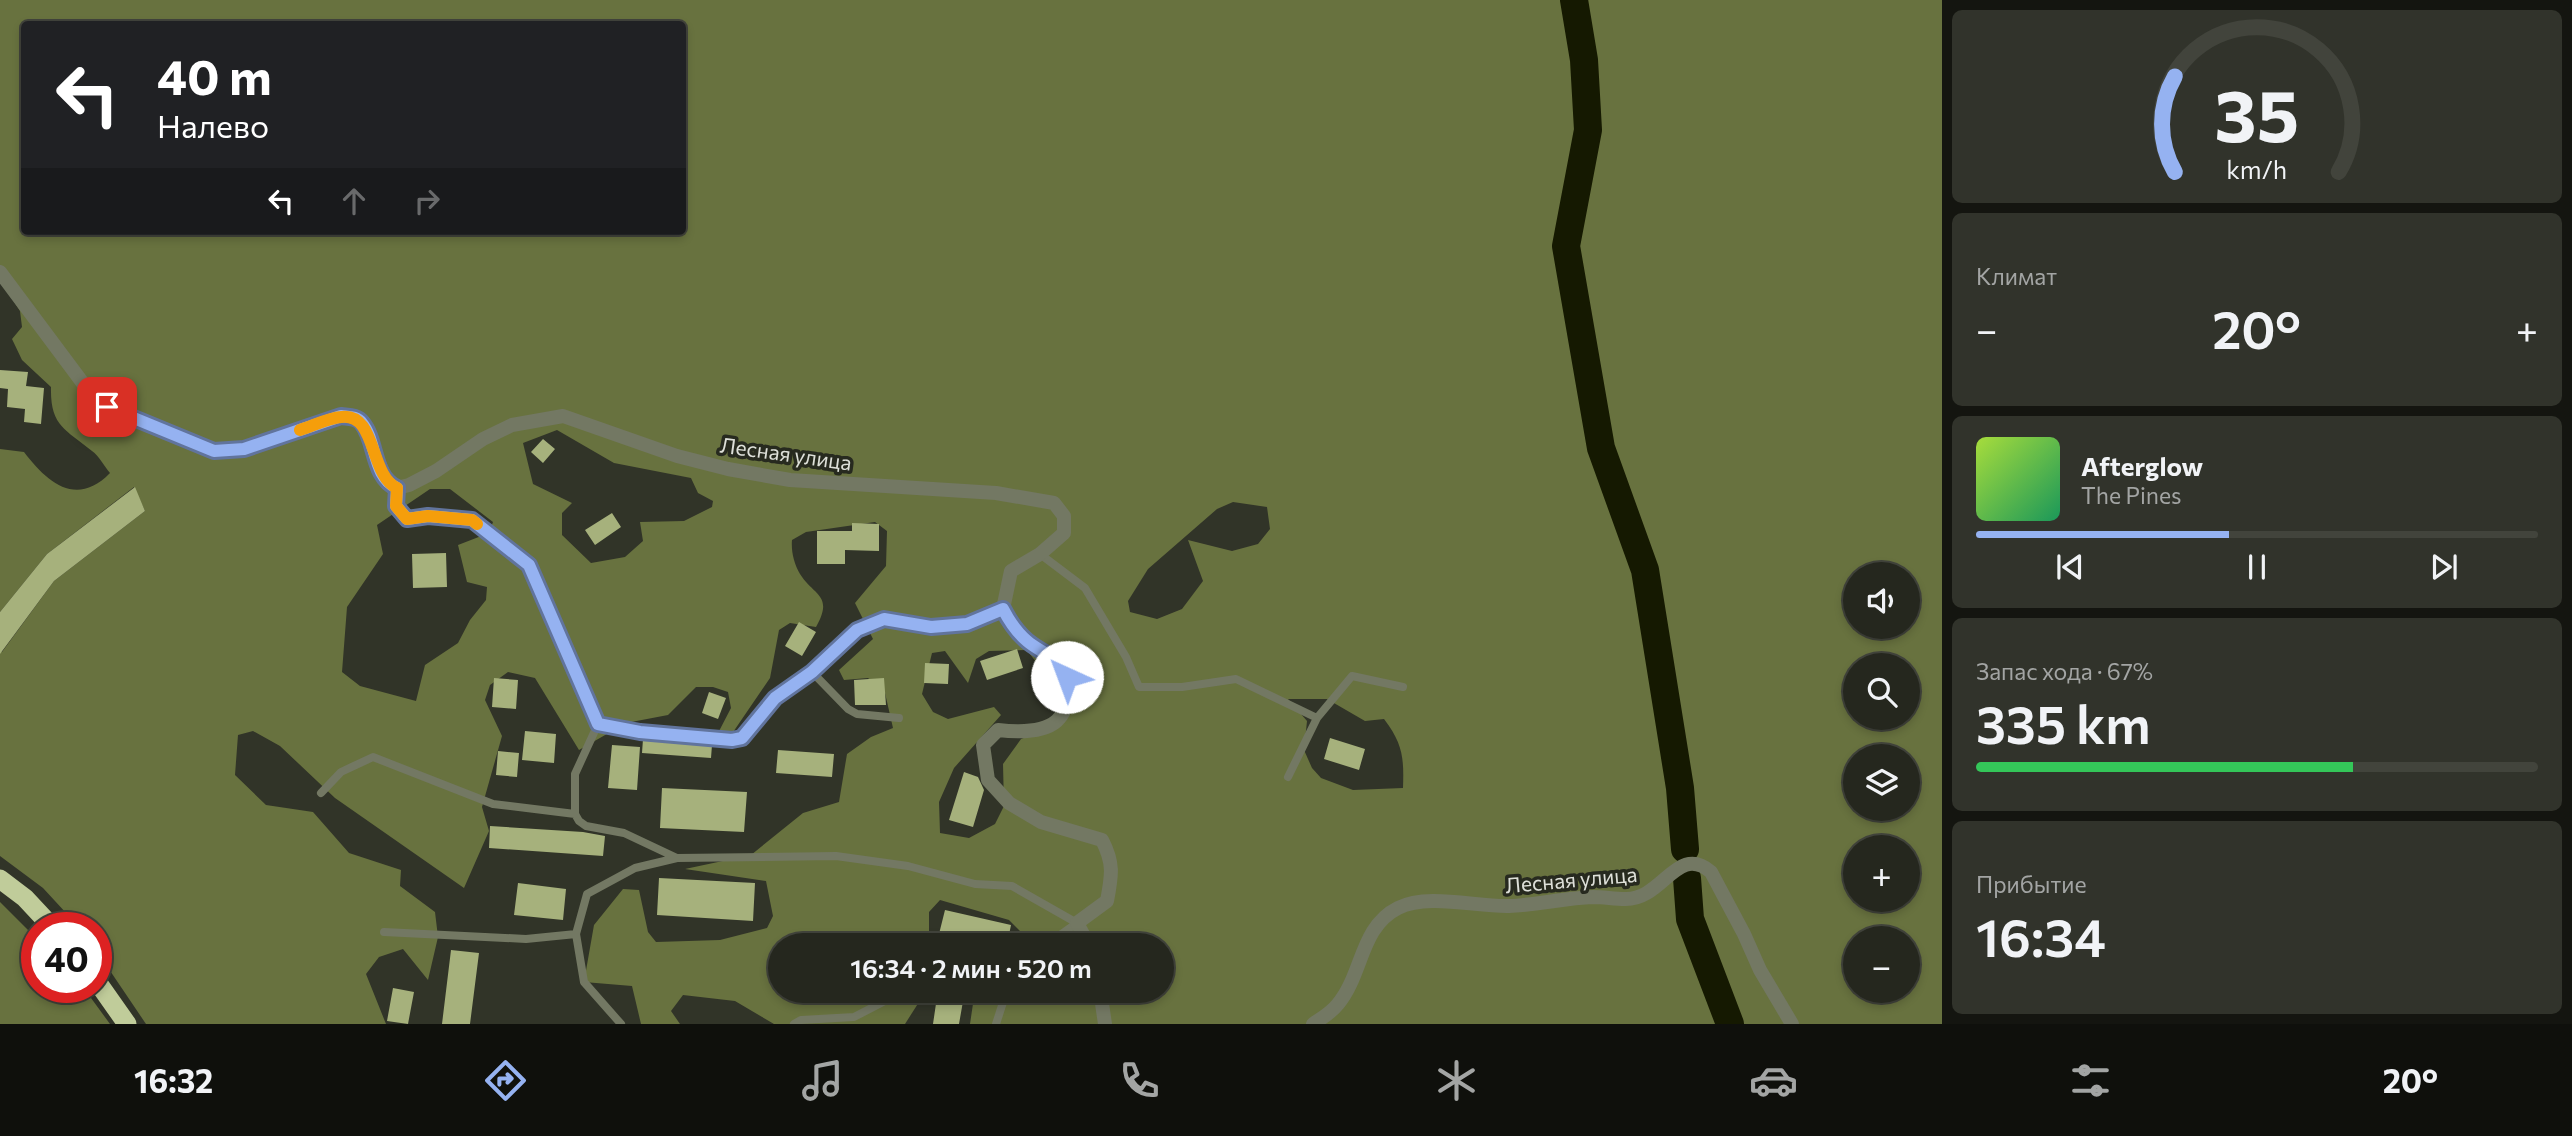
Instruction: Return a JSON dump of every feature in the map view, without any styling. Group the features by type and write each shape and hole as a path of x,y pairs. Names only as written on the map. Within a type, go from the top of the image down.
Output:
{"highway":[{"path":"0,878 38,912"},
{"path":"0,892 25,912"},
{"path":"102,1003 118,1024"},
{"path":"112,1003 127,1024"}],"street":[{"path":"0,272 88,390 107,407 214,451 244,449 341,416 353,417 362,423 388,484 397,488"},
{"name":"Лесная улица","path":"397,488 436,471 476,444 512,425 563,416 677,456 790,480 996,493 1054,503 1064,516 1064,533 1040,554 1011,571 1003,609"},
{"path":"1003,609 1015,632 1063,663 1069,698 1064,711 1046,730 1023,733 998,730 983,745 988,780 1009,803 1041,822 1102,840 1110,855 1112,872 1108,901 1077,923 1082,933"},
{"name":"Лесная улица","path":"1313,1024 1339,1003 1359,965 1372,931 1386,915 1400,906 1417,902 1506,906 1596,897 1633,899 1645,896 1677,868 1691,863 1704,866 1711,872 1760,970 1791,1024"},
{"path":"1102,1003 1105,1024"}],"lane":[{"path":"397,488 396,506 407,519 428,516 472,520 529,565 598,724 575,774 575,814 586,826 624,833 677,858"},
{"path":"1040,554 1085,588 1126,657 1139,687 1182,687 1236,679 1317,718"},
{"path":"598,724 640,732 732,740 742,738 775,698 812,672 857,630 884,619 931,627 967,624 1003,609"},
{"path":"812,672 848,709 857,713 900,718"},
{"path":"1288,778 1317,718 1352,676 1403,687"},
{"path":"321,793 341,772 373,757 493,804 575,814"},
{"path":"621,1024 584,982 576,933 587,894 635,868 677,858 836,856 908,866 975,884 1012,886 1077,923 1063,933"},
{"path":"384,932 526,939 576,933"},
{"path":"794,1024 802,1020 853,1017 880,1003"},
{"path":"996,1024 1003,1003"}],"green space":[{"path":"0,0 1942,0 1942,1024 970,1024 973,1003 1174,1003 1174,933 1022,933 1009,920 940,900 929,912 929,933 768,933 768,1003 918,1003 905,1024 774,1024 735,1001 683,995 671,1011 680,1024 641,1024 632,986 584,982 594,925 623,889 639,890 648,932 656,942 720,940 767,928 773,916 766,881 685,869 751,855 803,813 839,802 847,754 871,737 893,728 885,693 868,678 844,680 839,670 873,639 855,603 886,566 887,531 875,522 806,532 792,540 798,570 823,602 821,616 816,627 790,623 779,630 770,678 727,741 717,735 731,708 728,692 713,687 696,687 668,715 626,723 579,750 535,678 508,672 490,685 485,700 502,736 482,807 489,831 464,888 335,798 280,746 253,731 238,735 235,775 266,805 313,812 349,853 401,870 400,886 435,912 438,937 428,980 403,949 379,957 366,974 386,1024 146,1024 112,974 112,912 65,912 43,888 0,856 0,651 2,652 54,581 145,511 134,487 47,554 0,612 0,449 24,452 52,481 74,490 85,489 110,473 95,453 56,419 51,387 22,360 12,339 22,327 20,311 0,279","holes":["557,430 614,463 691,478 698,493 713,501 712,507 684,521 640,522 643,541 625,557 591,563 562,535 562,513 572,503 533,484 523,443","430,489 450,489 493,522 489,533 458,545 467,582 487,587 486,600 470,620 458,643 425,665 416,701 360,686 342,672 347,607 383,554 377,525","1233,502 1267,507 1270,529 1258,544 1232,551 1188,540 1203,581 1182,609 1157,619 1130,612 1128,601 1148,569 1217,509","1027,650 1059,693 1058,725 1021,739 1003,764 1004,806 995,824 969,838 940,833 939,802 954,768 1001,715 994,707 948,719 933,712 922,694 932,653 945,651 968,683 976,659 989,651","1288,699 1327,699 1365,721 1384,719 1401,752 1403,788 1353,790 1321,778 1312,768 1304,750 1307,721"]},
{"path":"0,902 21,923 21,1003 95,1003 110,1024 0,1024"}],"building":[{"path":"0,370 28,372 26,386 44,388 41,424 24,422 25,409 7,407 8,389 0,388"},
{"path":"543,439 555,449 543,463 531,452"},
{"path":"135,487 145,511 54,581 0,654 0,612 47,554"},
{"path":"612,513 621,527 595,545 585,530"},
{"path":"852,523 879,524 879,551 845,550 845,564 817,564 817,531 852,531"},
{"path":"446,553 447,587 413,588 412,554"},
{"path":"799,622 816,632 802,656 785,646"},
{"path":"1017,649 1023,668 987,680 980,661"},
{"path":"925,663 949,664 948,684 924,683"},
{"path":"494,678 518,680 516,709 492,707"},
{"path":"884,678 886,705 855,705 854,680"},
{"path":"709,692 726,698 718,719 702,713"},
{"path":"525,731 556,734 554,763 522,760"},
{"path":"1330,738 1365,749 1359,770 1324,759"},
{"path":"643,739 712,745 711,758 642,753"},
{"path":"612,745 640,747 637,790 608,788"},
{"path":"778,750 834,754 832,777 776,773"},
{"path":"498,751 519,753 517,777 496,775"},
{"path":"964,772 978,777 984,790 973,827 949,820"},
{"path":"662,788 747,792 744,832 660,828"},
{"path":"490,826 605,836 603,856 489,848"},
{"path":"659,878 755,883 753,921 657,915"},
{"path":"518,883 566,889 563,920 514,915"},
{"path":"945,910 1011,925 1009,933 939,933"},
{"path":"451,950 479,953 470,1024 442,1024"},
{"path":"393,988 414,992 408,1024 387,1021"},
{"path":"936,1003 963,1003 959,1024 933,1024"}],"waterway":[{"path":"1574,0 1584,60 1588,130 1566,246 1601,448 1645,570 1680,788 1685,849"},
{"path":"1687,878 1690,919 1730,1024"}],"slow traffic":[{"path":"300,430 341,416 353,417 362,423 388,484 397,488 396,506 407,519 428,516 472,520 477,524"}],"route":[{"path":"107,407 214,451 244,449 341,416 353,417 362,423 388,484 397,488 396,506 407,519 428,516 472,520 529,565 598,724 640,732 732,740 742,738 775,698 812,672 857,630 884,619 931,627 967,624 1003,609 1015,632 1063,663 1067,677"}]}
